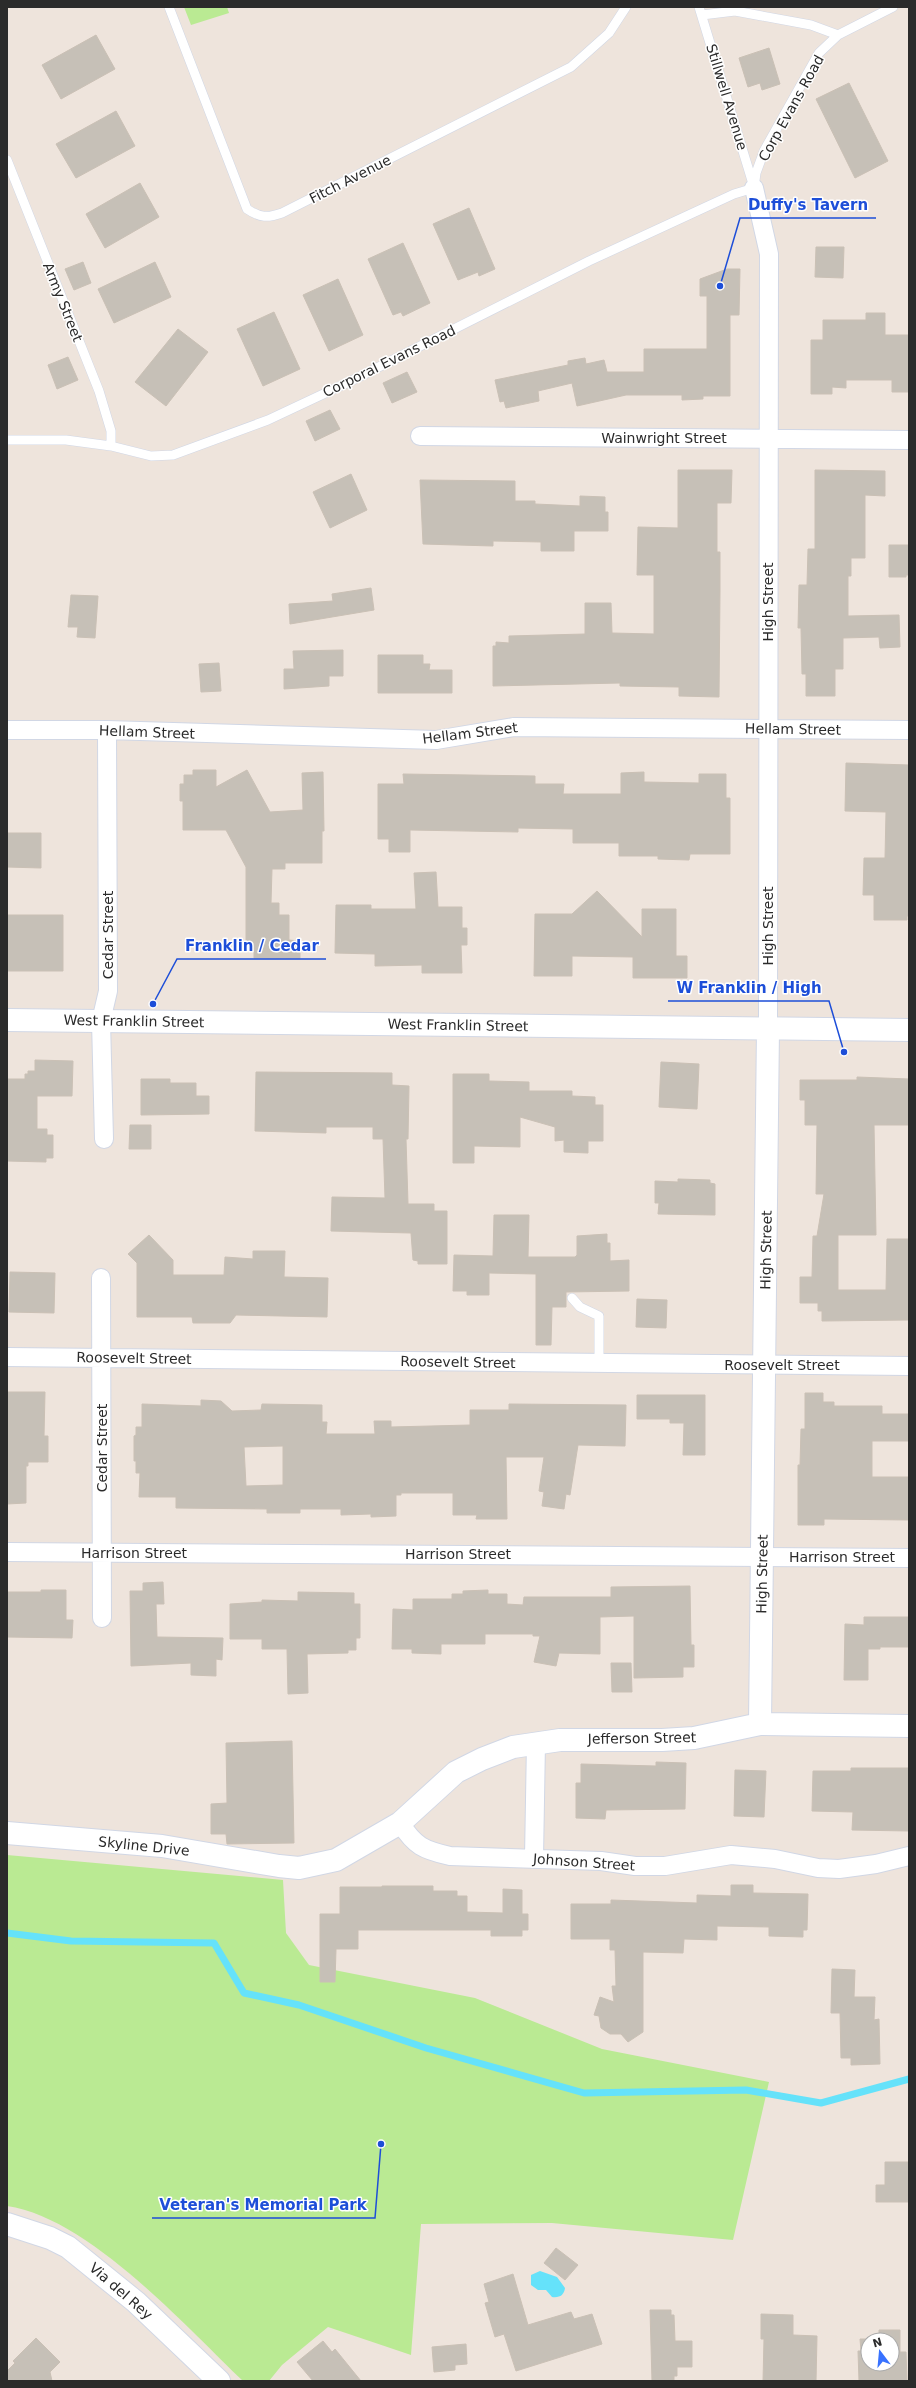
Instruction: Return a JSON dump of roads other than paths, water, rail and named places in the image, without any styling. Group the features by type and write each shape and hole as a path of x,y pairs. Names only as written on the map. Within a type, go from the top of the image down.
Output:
{"street":[{"name":"High Street","path":"754,188 769,254 768,1028 760,1724"},
{"name":"Wainwright Street","path":"420,436 909,440"},
{"name":"Hellam Street","path":"7,730 107,730 436,740 514,727 909,730"},
{"name":"Cedar Street","path":"104,1139 101,1021 108,991 107,730"},
{"name":"West Franklin Street","path":"7,1020 909,1030"},
{"name":"Cedar Street","path":"101,1278 102,1618"},
{"name":"Roosevelt Street","path":"7,1357 909,1366"},
{"name":"Harrison Street","path":"7,1552 909,1558"},
{"name":"Jefferson Street","path":"400,1822 456,1772 497,1752 536,1742 560,1740 662,1740 694,1738 760,1724 909,1726"},
{"path":"534,1858 536,1742"},
{"name":"Johnson Street","path":"400,1822 412,1841 434,1852 450,1856 601,1861 635,1866 665,1866 731,1855 775,1859 818,1868 839,1869 876,1864 909,1856"},
{"name":"Skyline Drive","path":"7,1833 162,1846 299,1868 336,1860 400,1822"},
{"name":"Via del Rey","path":"7,2224 50,2238 68,2247 130,2297 219,2381"}],"lane":[{"name":"Fitch Avenue","path":"168,7 247,209 258,216 270,217 282,213 570,68 610,33 626,7"},
{"name":"Corp Evans Road","path":"754,188 764,151 819,53 838,35 893,7"},
{"path":"701,11 735,11 811,25 838,35"},
{"name":"Stillwell Avenue","path":"701,11 754,188"},
{"name":"Army Street","path":"7,160 99,391 111,431 111,446"},
{"name":"Corporal Evans Road","path":"7,440 66,440 111,446 151,456 173,455 268,420 358,377 599,256 734,194 754,188"},
{"path":"572,1298 580,1307 599,1316 599,1363"}],"water":[{"path":"540,2271 557,2277 565,2288 561,2296 552,2297 546,2290 538,2290 531,2285 531,2275"}],"waterway":[{"path":"7,1933 71,1941 214,1943 244,1993 299,2005 426,2048 584,2093 746,2090 821,2103 909,2079"}],"place":[{"name":"Duffy's Tavern","path":"720,286"},
{"name":"Franklin / Cedar","path":"153,1004"},
{"name":"W Franklin / High","path":"844,1052"},
{"name":"Veteran's Memorial Park","path":"381,2144"}]}
